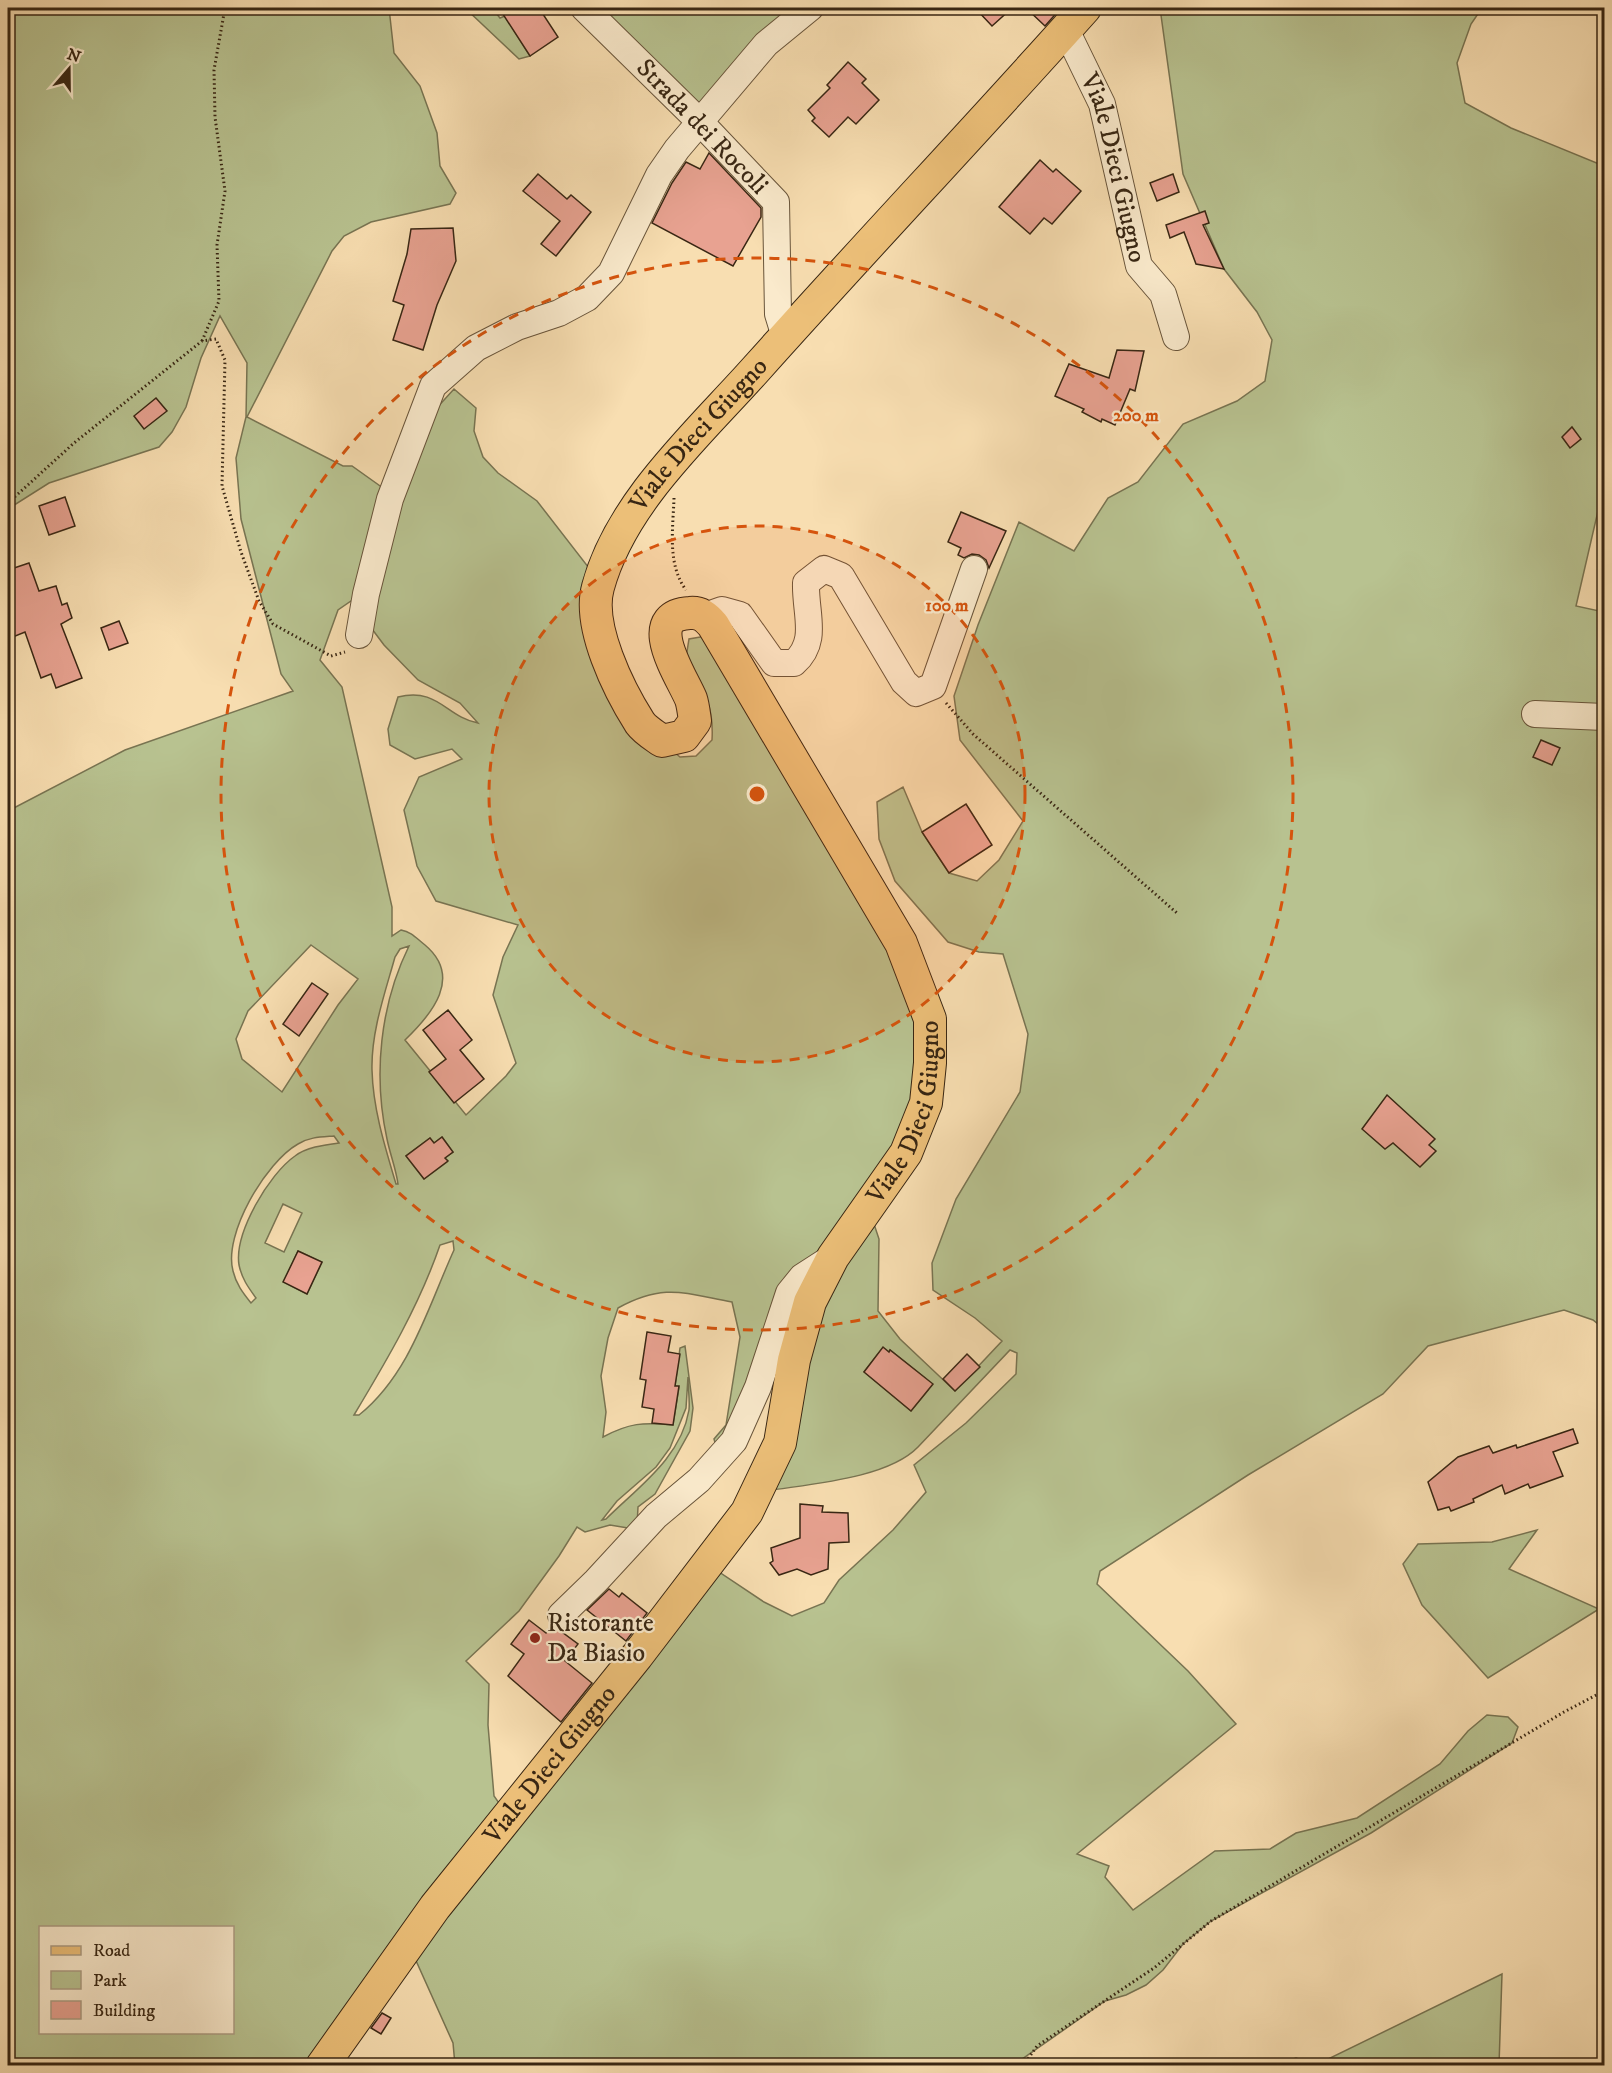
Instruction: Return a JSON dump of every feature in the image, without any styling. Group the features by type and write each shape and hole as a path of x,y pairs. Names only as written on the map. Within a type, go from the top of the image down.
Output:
{"main road":[{"name":"Viale Dieci Giugno","path":"322,2066 435,1907 638,1656 747,1512 780,1443 794,1360 810,1302 833,1257 906,1153 926,1103 930,1063 930,1019 901,943 713,625 705,616 685,613 667,624 663,633 670,656 692,701 695,721 684,736 662,741 642,725 606,655 596,624 597,589 618,535 647,493 785,337 1075,19"}],"street":[{"name":"Strada dei Rocoli","path":"584,8 700,122 776,202 778,314 785,337"},
{"path":"359,635 366,594 390,499 434,386 476,348 517,327 559,313 587,298 611,273 658,175 766,44 810,8"},
{"name":"Viale Dieci Giugno","path":"1075,19 1102,104 1139,266 1163,294 1176,337"},
{"name":"Viale Dieci Giugno","path":"705,616 722,610 740,615 774,663 794,663 805,654 810,641 806,583 824,569 841,576 904,682 916,693 933,686 974,568"},
{"path":"1535,714 1605,717"},
{"name":"Viale Dieci Giugno","path":"561,1615 656,1516 699,1480 734,1441 758,1387 789,1293 802,1277 833,1257"}],"path":[{"path":"8,503 74,443 202,340 219,301 217,245 225,191 215,117 214,70 225,8"},
{"path":"202,340 216,339 225,360 222,486 241,552 260,601 273,624 331,656 348,651 359,635"},
{"path":"673,560 675,461"},
{"path":"957,717 973,734 1178,914"},
{"path":"1023,2066 1037,2046 1154,1968 1211,1921 1563,1712 1605,1691"}],"green space":[{"path":"8,8 389,8 394,53 420,86 437,133 440,166 456,193 450,204 371,222 344,236 332,251 247,417 343,466 352,466 383,488 434,411 454,389 476,408 474,431 483,457 498,473 537,501 589,568 642,725 680,757 696,756 712,740 710,708 707,699 685,664 689,639 706,636 930,1019 926,1103 719,1457 714,1439 726,1425 740,1337 732,1302 674,1292 648,1295 618,1308 608,1338 601,1376 606,1412 603,1437 636,1425 673,1425 679,1387 675,1386 680,1348 685,1346 693,1408 690,1431 655,1494 638,1507 637,1526 628,1528 610,1525 585,1532 577,1527 519,1611 466,1661 489,1684 488,1725 494,1796 513,1823 716,1570 764,1602 792,1616 824,1603 839,1580 893,1530 926,1492 914,1465 966,1423 1016,1374 1017,1353 1010,1350 918,1447 904,1458 887,1466 846,1478 766,1491 804,1330 872,1218 879,1239 878,1311 900,1339 955,1391 1002,1341 975,1318 933,1290 932,1263 956,1199 1020,1092 1028,1034 1003,954 979,952 948,942 895,881 879,839 877,802 903,787 922,832 949,873 977,881 999,860 1023,821 960,740 954,696 978,625 1019,522 1074,551 1108,498 1138,482 1183,424 1237,401 1265,381 1272,340 1257,312 1224,269 1183,174 1160,8 1482,8 1471,24 1457,63 1465,103 1511,128 1604,166 1604,485 1576,606 1604,612 1604,1329 1593,1320 1564,1310 1428,1346 1383,1394 1248,1475 1100,1571 1097,1584 1188,1671 1236,1724 1077,1854 1109,1866 1105,1877 1133,1910 1215,1851 1270,1849 1296,1833 1357,1818 1440,1764 1468,1731 1487,1715 1508,1717 1518,1727 1512,1743 1371,1833 1211,1921 1183,1944 1163,1970 1146,1985 1126,1995 1105,2001 1018,2062 1018,2065 455,2065 453,2043 404,1934 310,2065 8,2065 8,811 125,750 293,691 281,674 241,519 236,458 246,417 247,363 220,316 201,358 186,407 172,432 159,447 49,483 8,509","holes":["351,601 384,645 418,680 460,703 478,723 467,720 432,699 412,695 398,697 388,729 390,745 415,759 452,749 462,759 419,777 404,810 417,866 436,901 518,925 503,957 493,995 516,1063 506,1076 466,1115 405,1040 433,1007 439,995 442,970 436,957 411,934 401,930 392,936 392,907 342,687 320,660 338,610","311,945 358,979 338,1005 282,1092 242,1059 236,1039 248,1011","409,946 391,992 380,1065 383,1115 396,1173 398,1184 396,1184 380,1128 372,1056 383,999 395,957 400,949","334,1136 339,1143 305,1150 295,1156 275,1176 255,1205 242,1237 239,1252 239,1265 244,1279 256,1298 251,1303 238,1284 233,1271 232,1256 234,1238 250,1200 273,1166 286,1153 302,1142","442,1137 453,1152 445,1158 447,1162 424,1179 406,1156 430,1138 434,1143","283,1204 302,1213 284,1252 265,1243","453,1241 454,1250 405,1360 377,1398 359,1415 354,1415 402,1332 432,1268 440,1245","298,1251 322,1262 307,1294 284,1282","883,1348 889,1352 890,1350 925,1378 928,1390 911,1411 864,1372","688,1377 689,1410 677,1443 668,1457 644,1483 606,1519 602,1520 617,1501 656,1467 670,1448 686,1408"]},
{"path":"465,8 492,8 500,18 505,16 530,56 519,59"},
{"path":"584,8 812,8 700,122"},
{"path":"1537,1530 1509,1569 1599,1609 1488,1678 1422,1605 1403,1564 1418,1544 1492,1542"},
{"path":"1502,1974 1499,2065 1316,2065"},
{"path":"1296,2058 1316,2065 1275,2065"}],"building":[{"path":"499,8 539,8 558,37 530,56"},
{"path":"975,8 1012,8 992,26"},
{"path":"1026,8 1061,8 1045,26"},
{"path":"848,62 866,79 862,83 879,100 856,124 848,117 829,137 812,121 815,118 808,110 830,88 827,85"},
{"path":"709,153 761,208 761,217 733,266 652,223 672,183 686,162 700,169"},
{"path":"1040,160 1053,172 1056,169 1081,191 1052,224 1044,218 1030,234 999,207"},
{"path":"538,174 567,199 571,195 591,212 556,256 541,244 560,221 523,191"},
{"path":"1173,174 1179,192 1157,201 1150,183"},
{"path":"1205,211 1209,223 1203,225 1224,269 1196,264 1184,232 1170,238 1166,225"},
{"path":"453,228 456,261 437,305 423,350 393,340 404,305 393,301 407,254 411,229"},
{"path":"1117,350 1144,351 1135,391 1130,389 1115,425 1102,419 1101,422 1082,412 1084,409 1055,396 1069,364 1109,378"},
{"path":"156,398 167,411 144,429 134,416"},
{"path":"1572,427 1581,439 1570,448 1562,437"},
{"path":"65,497 75,526 49,535 39,506"},
{"path":"961,512 1006,531 989,568 986,560 979,555 972,554 964,558 958,555 961,548 948,542"},
{"path":"29,563 39,591 56,586 62,605 67,603 72,618 61,624 82,678 56,688 51,674 41,678 25,632 8,639 8,570"},
{"path":"119,621 128,643 109,650 101,628"},
{"path":"1541,740 1560,748 1552,765 1533,757"},
{"path":"966,804 992,845 949,873 922,832"},
{"path":"312,983 328,994 299,1036 283,1024"},
{"path":"448,1010 472,1040 460,1050 484,1079 454,1103 429,1072 446,1059 423,1030"},
{"path":"1387,1095 1435,1139 1429,1145 1436,1151 1420,1167 1393,1143 1385,1149 1362,1129"},
{"path":"442,1137 453,1152 445,1158 448,1161 424,1179 406,1156 430,1138 434,1143"},
{"path":"298,1251 322,1262 307,1294 283,1282"},
{"path":"647,1332 671,1336 668,1352 680,1354 675,1386 679,1386 673,1425 652,1423 654,1409 642,1407 646,1380 640,1379"},
{"path":"883,1347 933,1384 911,1411 864,1372"},
{"path":"967,1354 980,1367 955,1391 943,1379"},
{"path":"1573,1429 1578,1443 1553,1452 1563,1476 1530,1488 1528,1484 1505,1494 1502,1485 1473,1499 1474,1502 1451,1511 1449,1507 1438,1510 1428,1482 1458,1457 1489,1446 1493,1453 1516,1445 1517,1448"},
{"path":"800,1504 823,1506 822,1512 848,1513 849,1542 829,1543 828,1569 811,1575 797,1569 779,1575 770,1563 773,1561 771,1548 800,1538"},
{"path":"609,1589 619,1597 622,1593 647,1613 626,1641 587,1610"},
{"path":"529,1620 546,1633 551,1626 578,1644 565,1661 592,1683 561,1722 508,1676 524,1654 511,1644"},
{"path":"382,2013 391,2018 381,2034 371,2028"}],"place":[{"name":"Ristorante Da Biasio","path":"535,1638"}]}
